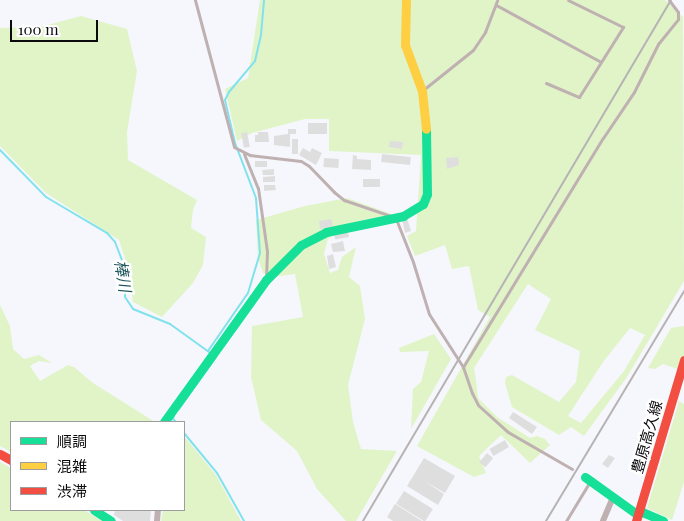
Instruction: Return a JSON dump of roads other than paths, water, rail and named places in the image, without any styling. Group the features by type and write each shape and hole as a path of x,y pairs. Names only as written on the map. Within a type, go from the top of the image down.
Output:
{"street":[{"path":"165,421 266,280 289,255 314,237 352,226 395,218 414,211 424,204 427,194 426,116 422,91 405,45 406,0"},
{"name":"豊原高久線","path":"638,515 684,360"},
{"path":"588,479 638,515 664,521"},
{"path":"603,521 613,497"},
{"path":"96,511 111,521"}],"lane":[{"path":"195,0 234,147 243,153 301,161 309,166 344,200 395,218 413,262 429,314 463,368 472,393 486,413 508,432 572,469"},
{"path":"422,91 472,50 485,32 497,0"},
{"path":"546,83 579,97 623,28 568,0"},
{"path":"463,368 603,138 634,92 658,44 678,19 678,12 669,0"},
{"path":"496,5 601,62"},
{"path":"243,153 258,188 266,251 266,280"},
{"path":"566,521 588,479"}],"waterway":[{"path":"208,351 248,293 260,253 256,198 235,143 225,100 229,92 255,61 261,35 264,0"},
{"name":"棒川","path":"0,150 46,197 107,233 115,242 124,266 125,297 133,309 170,324 209,352"},
{"name":"棒川","path":"179,409 216,357"},
{"name":"棒川","path":"174,415 173,419 175,421"},
{"name":"棒川","path":"185,434 217,473 244,521"}],"railway":[{"path":"363,521 671,0"},
{"path":"546,521 684,291"}]}
